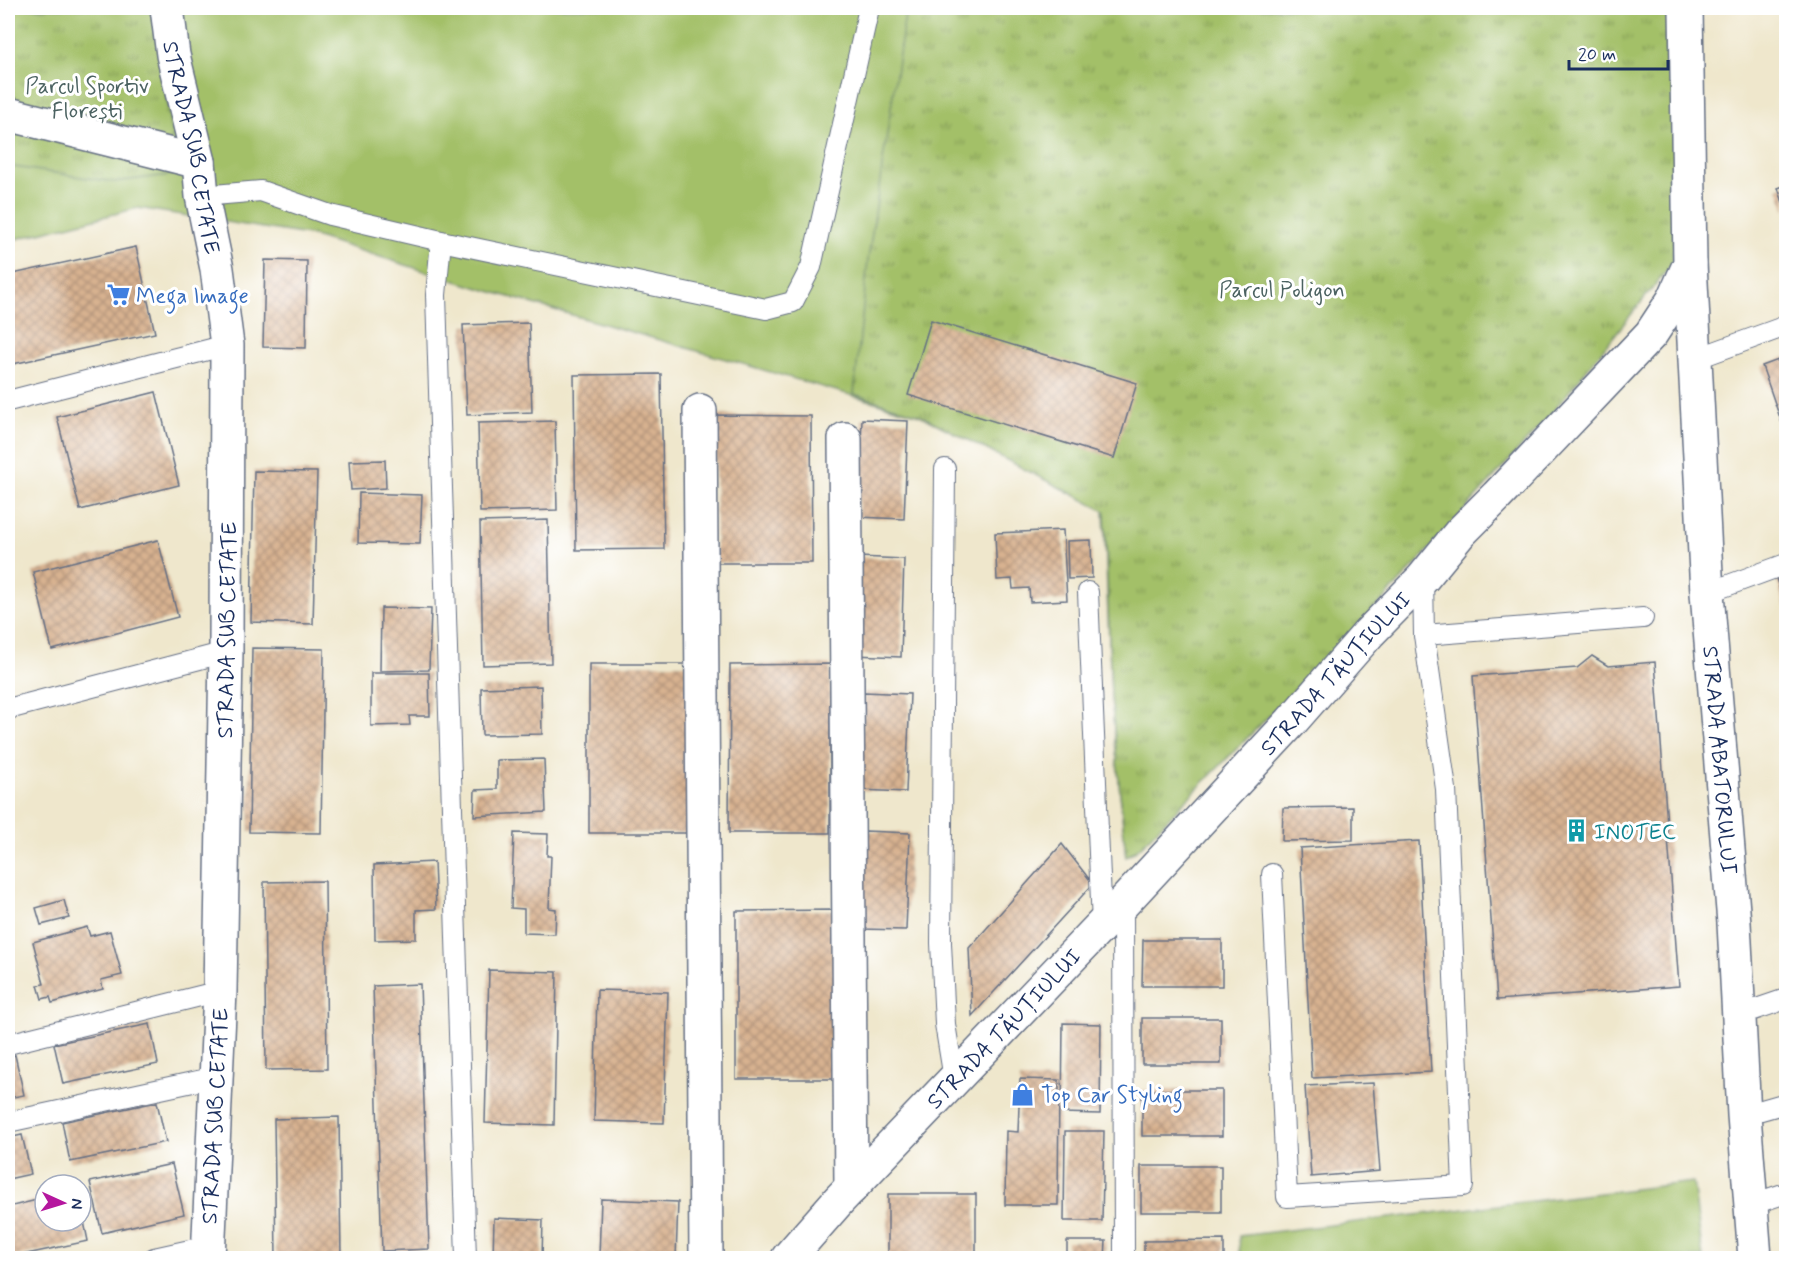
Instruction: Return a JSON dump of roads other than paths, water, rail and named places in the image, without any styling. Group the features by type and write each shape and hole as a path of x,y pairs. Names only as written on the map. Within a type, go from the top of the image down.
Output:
{"street":[{"name":"STRADA SUB CETATE","path":"167,8 173,55 198,162 202,196 217,269 227,345 226,652 220,991 208,1252"},
{"name":"STRADA TĂUȚIULUI","path":"788,1258 851,1188 1291,722 1485,507 1651,334 1674,299 1690,262 1686,8"},
{"path":"8,114 198,162"},
{"name":"STRADA ABATORULUI","path":"1690,262 1707,593 1734,923 1744,1115 1755,1258"},
{"path":"700,411 706,1258"},
{"path":"845,439 851,1188"}],"lane":[{"path":"202,196 261,190 330,215 441,241 766,309 793,302 811,267 869,8"},
{"path":"441,241 436,295 466,1258"},
{"path":"1695,359 1786,326"},
{"path":"8,401 227,345"},
{"path":"945,469 941,943 945,1024 954,1079"},
{"path":"1707,593 1786,564"},
{"path":"1272,874 1287,1197 1463,1186 1446,789 1424,635 1423,578"},
{"path":"1088,592 1112,914 1125,1258"},
{"path":"1424,635 1643,618"},
{"path":"8,709 226,652"},
{"path":"8,1044 220,991"},
{"path":"1739,1015 1786,999"},
{"path":"8,1122 216,1077"},
{"path":"1744,1115 1786,1103"},
{"path":"1752,1204 1786,1192"},
{"path":"154,1258 208,1252"}],"place":[{"name":"Mega Image","path":"118,295"},
{"name":"INOTEC","path":"1576,831"},
{"name":"Top Car Styling","path":"1023,1094"}],"park label":[{"name":"Parcul Sportiv Florești","path":"87,98"},
{"name":"Parcul Poligon","path":"1282,289"}]}
